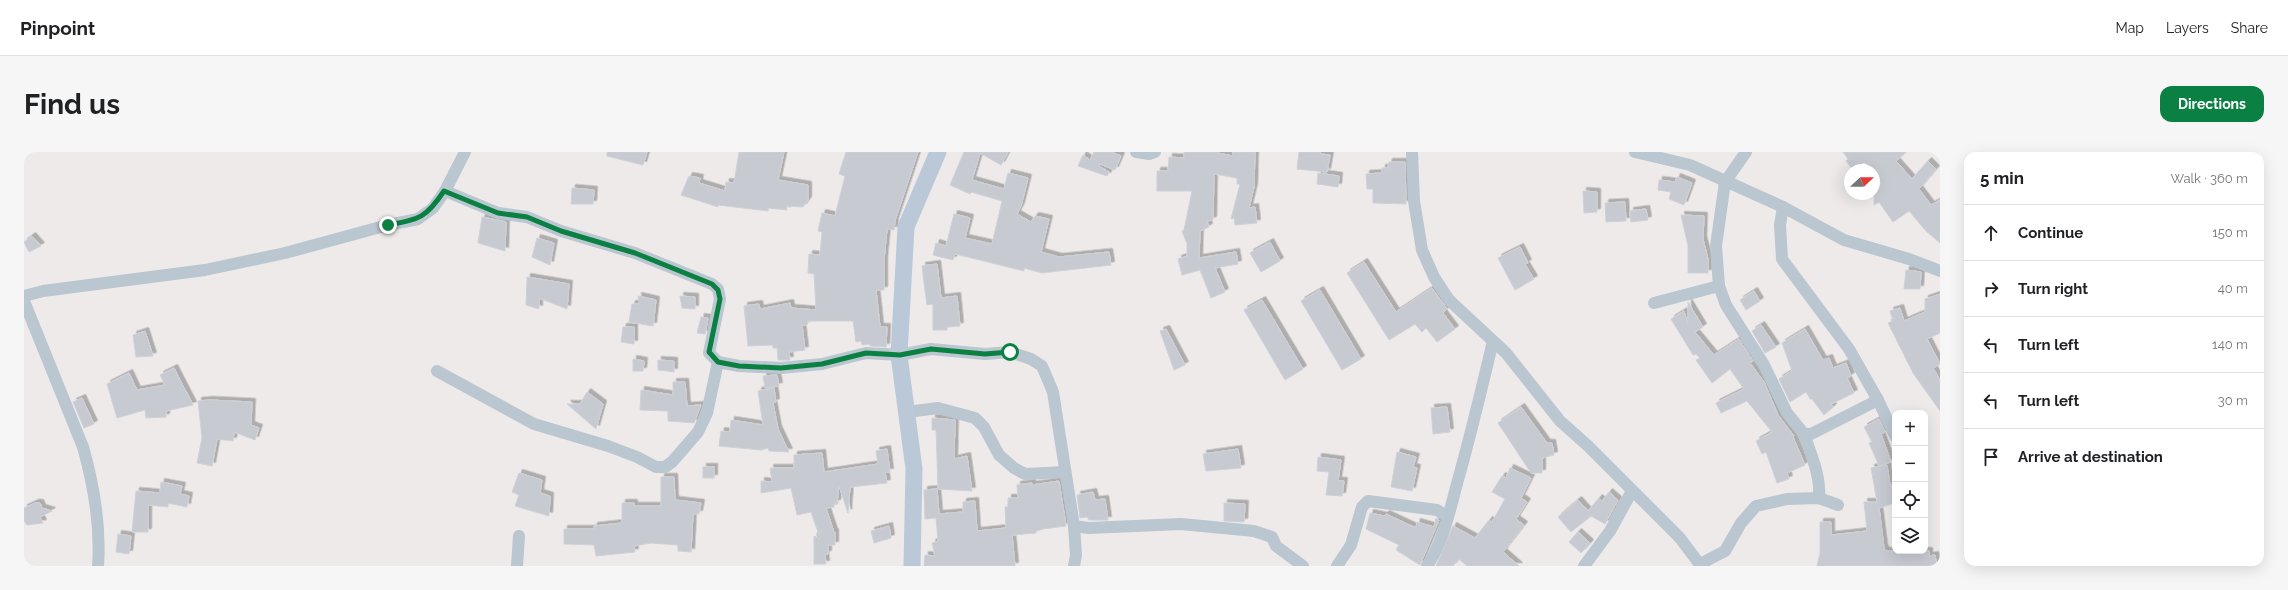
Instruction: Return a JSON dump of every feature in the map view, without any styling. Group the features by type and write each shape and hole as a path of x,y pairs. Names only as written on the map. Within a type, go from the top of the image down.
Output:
{"main road":[{"path":"912,566 914,469 900,355 906,227 938,152"}],"street":[{"path":"24,296 43,291 205,270 285,253 388,225 418,219 432,208 444,191 465,152"},
{"path":"1136,152 1149,154 1155,152"},
{"path":"1412,152 1417,226 1422,250 1434,277 1449,300 1506,354 1560,421 1680,538 1701,565 1725,551 1741,523 1756,506 1787,499 1819,498 1838,505"},
{"path":"1635,152 1690,164 1725,182 1784,207 1844,240 1909,258 1940,271"},
{"path":"1746,152 1725,182 1716,246 1719,286 1726,305 1764,365 1787,413 1804,434 1817,472 1820,486 1819,498"},
{"path":"444,191 498,213 527,217 561,231 635,253 712,284 718,290 720,299 709,352 718,362 739,366 781,368 822,364 866,353 900,355 931,349 985,354 1010,352 1031,359 1042,366 1052,392 1074,526 1076,555 1074,566"},
{"path":"1784,207 1780,242 1780,254 1784,265 1836,330 1878,400 1892,430"},
{"path":"1654,303 1719,286"},
{"path":"24,301 78,434 89,469 100,537 98,566"},
{"path":"1427,566 1433,557 1448,517 1474,422 1493,341"},
{"path":"437,371 534,424 608,446 637,457 656,467 665,467 672,462 698,432 707,413 718,362"},
{"path":"1804,434 1811,434 1878,400"},
{"path":"906,412 938,408 975,418 984,427 999,455 1014,468 1025,474 1065,472"},
{"path":"1584,566 1610,531 1632,491"},
{"path":"1337,566 1351,546 1362,507 1368,501 1437,510 1448,517"},
{"path":"1074,526 1089,528 1181,524 1254,531 1272,536 1276,546 1303,566"},
{"path":"517,566 519,536"}],"building":[{"path":"607,152 647,152 643,165 607,156"},
{"path":"739,152 784,152 778,180 808,185 808,200 803,207 786,206 787,210 768,208 768,211 718,205 718,207 681,195 689,176 700,178 699,183 725,191 726,182 734,183"},
{"path":"846,152 918,152 895,221 894,230 887,229 884,260 884,290 876,290 880,327 887,327 886,347 870,346 870,344 862,345 861,341 856,342 853,321 808,321 807,325 802,325 805,350 789,352 790,360 778,360 777,348 773,348 773,345 748,346 744,306 759,304 760,309 790,303 791,308 816,310 814,274 808,273 809,254 820,255 822,232 818,231 822,213 835,216 845,176 839,174"},
{"path":"964,152 1008,152 1001,165 980,153 972,180 1004,189 1008,173 1028,178 1021,206 1017,214 1031,222 1035,216 1049,219 1041,252 1059,257 1109,252 1111,265 1042,273 1024,268 1024,271 955,254 953,260 933,255 936,243 946,246 954,214 970,218 965,238 992,244 1002,201 971,192 970,194 950,185"},
{"path":"1094,152 1111,152 1121,156 1115,170 1100,164 1099,166 1109,172 1107,176 1078,166 1083,155 1090,160"},
{"path":"1184,152 1212,152 1233,156 1233,152 1255,152 1254,187 1249,208 1255,207 1257,223 1235,225 1234,218 1231,219 1240,184 1237,184 1237,178 1214,174 1213,220 1207,221 1209,227 1200,231 1199,258 1236,252 1238,264 1215,268 1225,292 1211,298 1200,270 1182,275 1178,259 1187,256 1187,244 1182,231 1184,230 1192,191 1157,191 1157,171 1168,171 1169,157 1184,158"},
{"path":"1299,152 1320,152 1320,154 1330,155 1327,172 1297,169"},
{"path":"1843,152 1906,152 1896,161 1912,179 1928,161 1936,169 1919,189 1931,205 1940,200 1940,243 1926,231 1909,211 1893,222 1879,202 1874,205 1874,200 1880,200 1880,164 1866,164 1864,162 1861,164 1848,164 1846,161 1848,159"},
{"path":"1389,162 1405,162 1406,204 1373,203 1373,189 1367,189 1366,174 1382,173 1382,168 1388,168"},
{"path":"1318,173 1339,176 1338,187 1317,184"},
{"path":"1677,177 1692,183 1684,205 1669,199 1671,192 1658,190 1659,180 1675,182"},
{"path":"572,188 594,190 593,204 571,204"},
{"path":"1583,191 1597,192 1597,212 1584,213"},
{"path":"1625,202 1626,221 1606,222 1605,203"},
{"path":"1646,209 1648,220 1631,222 1630,211"},
{"path":"1681,215 1704,216 1703,239 1708,259 1708,273 1688,273 1688,246"},
{"path":"482,217 506,222 505,251 478,243"},
{"path":"32,236 41,246 29,252 24,242"},
{"path":"537,238 554,243 550,265 532,257"},
{"path":"1270,242 1280,261 1261,272 1250,253"},
{"path":"1520,247 1528,263 1525,264 1534,279 1515,290 1498,258"},
{"path":"1364,262 1396,312 1432,288 1447,309 1443,313 1455,329 1437,342 1426,328 1422,332 1415,324 1389,340 1347,273"},
{"path":"937,264 941,298 957,296 960,326 947,327 947,330 933,330 933,304 927,305 922,266"},
{"path":"1906,270 1921,272 1920,289 1904,289"},
{"path":"527,277 569,284 567,309 539,298 539,309 526,305"},
{"path":"1320,290 1361,359 1342,370 1301,301"},
{"path":"1754,291 1760,301 1746,310 1740,300"},
{"path":"1940,294 1940,333 1927,339 1940,364 1933,368 1940,380 1940,411 1913,373 1888,323 1893,321 1890,311 1900,308 1904,321 1925,312 1925,299"},
{"path":"638,296 656,300 653,326 629,322 632,304 639,304"},
{"path":"680,296 695,297 695,309 682,308"},
{"path":"1262,300 1303,369 1285,380 1244,310"},
{"path":"1688,302 1703,327 1695,332 1714,355 1739,339 1753,361 1750,363 1764,382 1778,415 1794,436 1793,437 1805,465 1787,473 1789,479 1777,483 1766,452 1762,454 1756,441 1772,432 1747,401 1721,413 1716,403 1744,389 1730,369 1712,383 1696,360 1700,358 1696,354 1693,355 1671,319 1684,311 1688,325"},
{"path":"701,317 708,318 705,334 697,333"},
{"path":"1761,325 1776,347 1765,353 1752,331"},
{"path":"623,327 634,327 634,344 621,342"},
{"path":"1166,329 1185,365 1174,370 1160,331"},
{"path":"1805,329 1823,360 1829,358 1833,368 1846,363 1851,376 1847,378 1854,393 1831,404 1833,407 1824,415 1806,392 1790,402 1779,379 1792,371 1782,343"},
{"path":"145,331 153,356 136,357 133,335"},
{"path":"633,359 644,361 643,371 633,371"},
{"path":"658,360 674,361 674,372 658,370"},
{"path":"174,368 193,405 166,411 166,417 146,418 145,410 117,418 107,384 129,373 137,390 165,385 160,375"},
{"path":"777,375 779,386 765,388 763,376"},
{"path":"673,382 685,382 687,406 701,405 694,423 668,421 668,411 640,410 641,390 673,395"},
{"path":"774,388 776,402 773,403 778,429 789,452 769,451 768,448 761,450 719,446 721,431 730,432 731,420 763,425 758,391"},
{"path":"587,392 603,404 596,429 567,404 580,404"},
{"path":"82,398 94,424 84,428 73,402"},
{"path":"209,400 252,402 251,425 259,428 255,440 234,432 233,441 217,439 212,466 197,463 202,438 198,401"},
{"path":"1447,407 1450,432 1433,434 1431,408"},
{"path":"1521,407 1547,443 1552,443 1554,455 1542,458 1542,473 1531,473 1498,423"},
{"path":"932,418 955,420 954,459 967,456 972,491 938,489 936,430 932,430"},
{"path":"1879,419 1885,432 1881,434 1891,462 1879,466 1869,443 1872,442 1864,427"},
{"path":"887,449 890,472 885,472 887,483 850,487 848,513 839,486 837,503 834,503 834,507 826,508 835,532 835,545 828,545 828,554 825,554 826,564 814,564 814,536 820,538 811,512 797,515 791,488 761,493 761,481 772,482 770,468 794,468 794,455 822,453 824,472 878,464 876,451"},
{"path":"1238,449 1241,468 1206,471 1203,454"},
{"path":"1397,452 1416,457 1413,467 1417,468 1412,491 1391,487"},
{"path":"1318,457 1341,460 1338,481 1344,481 1342,496 1326,495 1329,472 1317,471"},
{"path":"1887,465 1890,485 1892,485 1892,504 1879,508 1884,548 1886,551 1892,551 1892,554 1928,554 1929,551 1929,556 1935,555 1937,566 1817,566 1820,553 1820,522 1831,522 1831,535 1867,531 1864,502 1877,502 1871,468"},
{"path":"703,467 714,467 714,478 703,478"},
{"path":"1510,468 1531,478 1521,498 1527,502 1516,519 1524,525 1503,552 1519,566 1467,566 1459,559 1453,566 1436,566 1453,526 1475,538 1489,520 1492,522 1505,499 1492,492 1502,476 1506,478"},
{"path":"519,473 542,480 540,493 550,496 549,516 515,506 519,495 512,492"},
{"path":"661,477 674,477 675,500 701,503 699,514 693,514 691,552 678,551 678,545 651,543 634,546 635,552 596,556 594,545 564,544 564,529 594,529 594,526 622,523 622,503 634,503 634,506 661,506"},
{"path":"1059,481 1066,526 1043,529 1036,531 1036,533 1012,535 1015,566 924,566 925,555 935,556 932,543 938,541 936,518 925,519 924,490 937,489 939,514 963,512 963,502 975,501 977,531 1006,528 1005,507 1008,507 1008,498 1018,498 1017,485 1032,483 1032,485"},
{"path":"161,482 182,486 180,494 189,496 187,507 168,503 168,507 148,505 148,532 132,532 136,491 160,493"},
{"path":"1093,492 1095,500 1105,499 1108,520 1089,520 1087,517 1080,518 1077,495"},
{"path":"1609,492 1618,500 1605,524 1591,516 1571,532 1558,517 1578,500 1588,511 1599,498 1602,501"},
{"path":"35,503 40,503 42,508 52,511 40,517 43,523 27,525 24,521 24,508"},
{"path":"1224,503 1245,504 1244,522 1224,521"},
{"path":"1370,513 1384,516 1386,514 1416,528 1417,522 1434,527 1436,518 1439,520 1420,565 1396,550 1399,545 1366,529"},
{"path":"889,526 891,538 874,543 871,531"},
{"path":"1578,532 1590,543 1581,553 1569,542"},
{"path":"118,534 131,536 129,554 116,552"}],"route":[{"path":"388,225 418,219 432,208 444,191 498,213 527,217 561,231 635,253 712,284 718,290 720,299 709,352 718,362 739,366 781,368 822,364 866,353 900,355 931,349 985,354 1010,352"}]}
